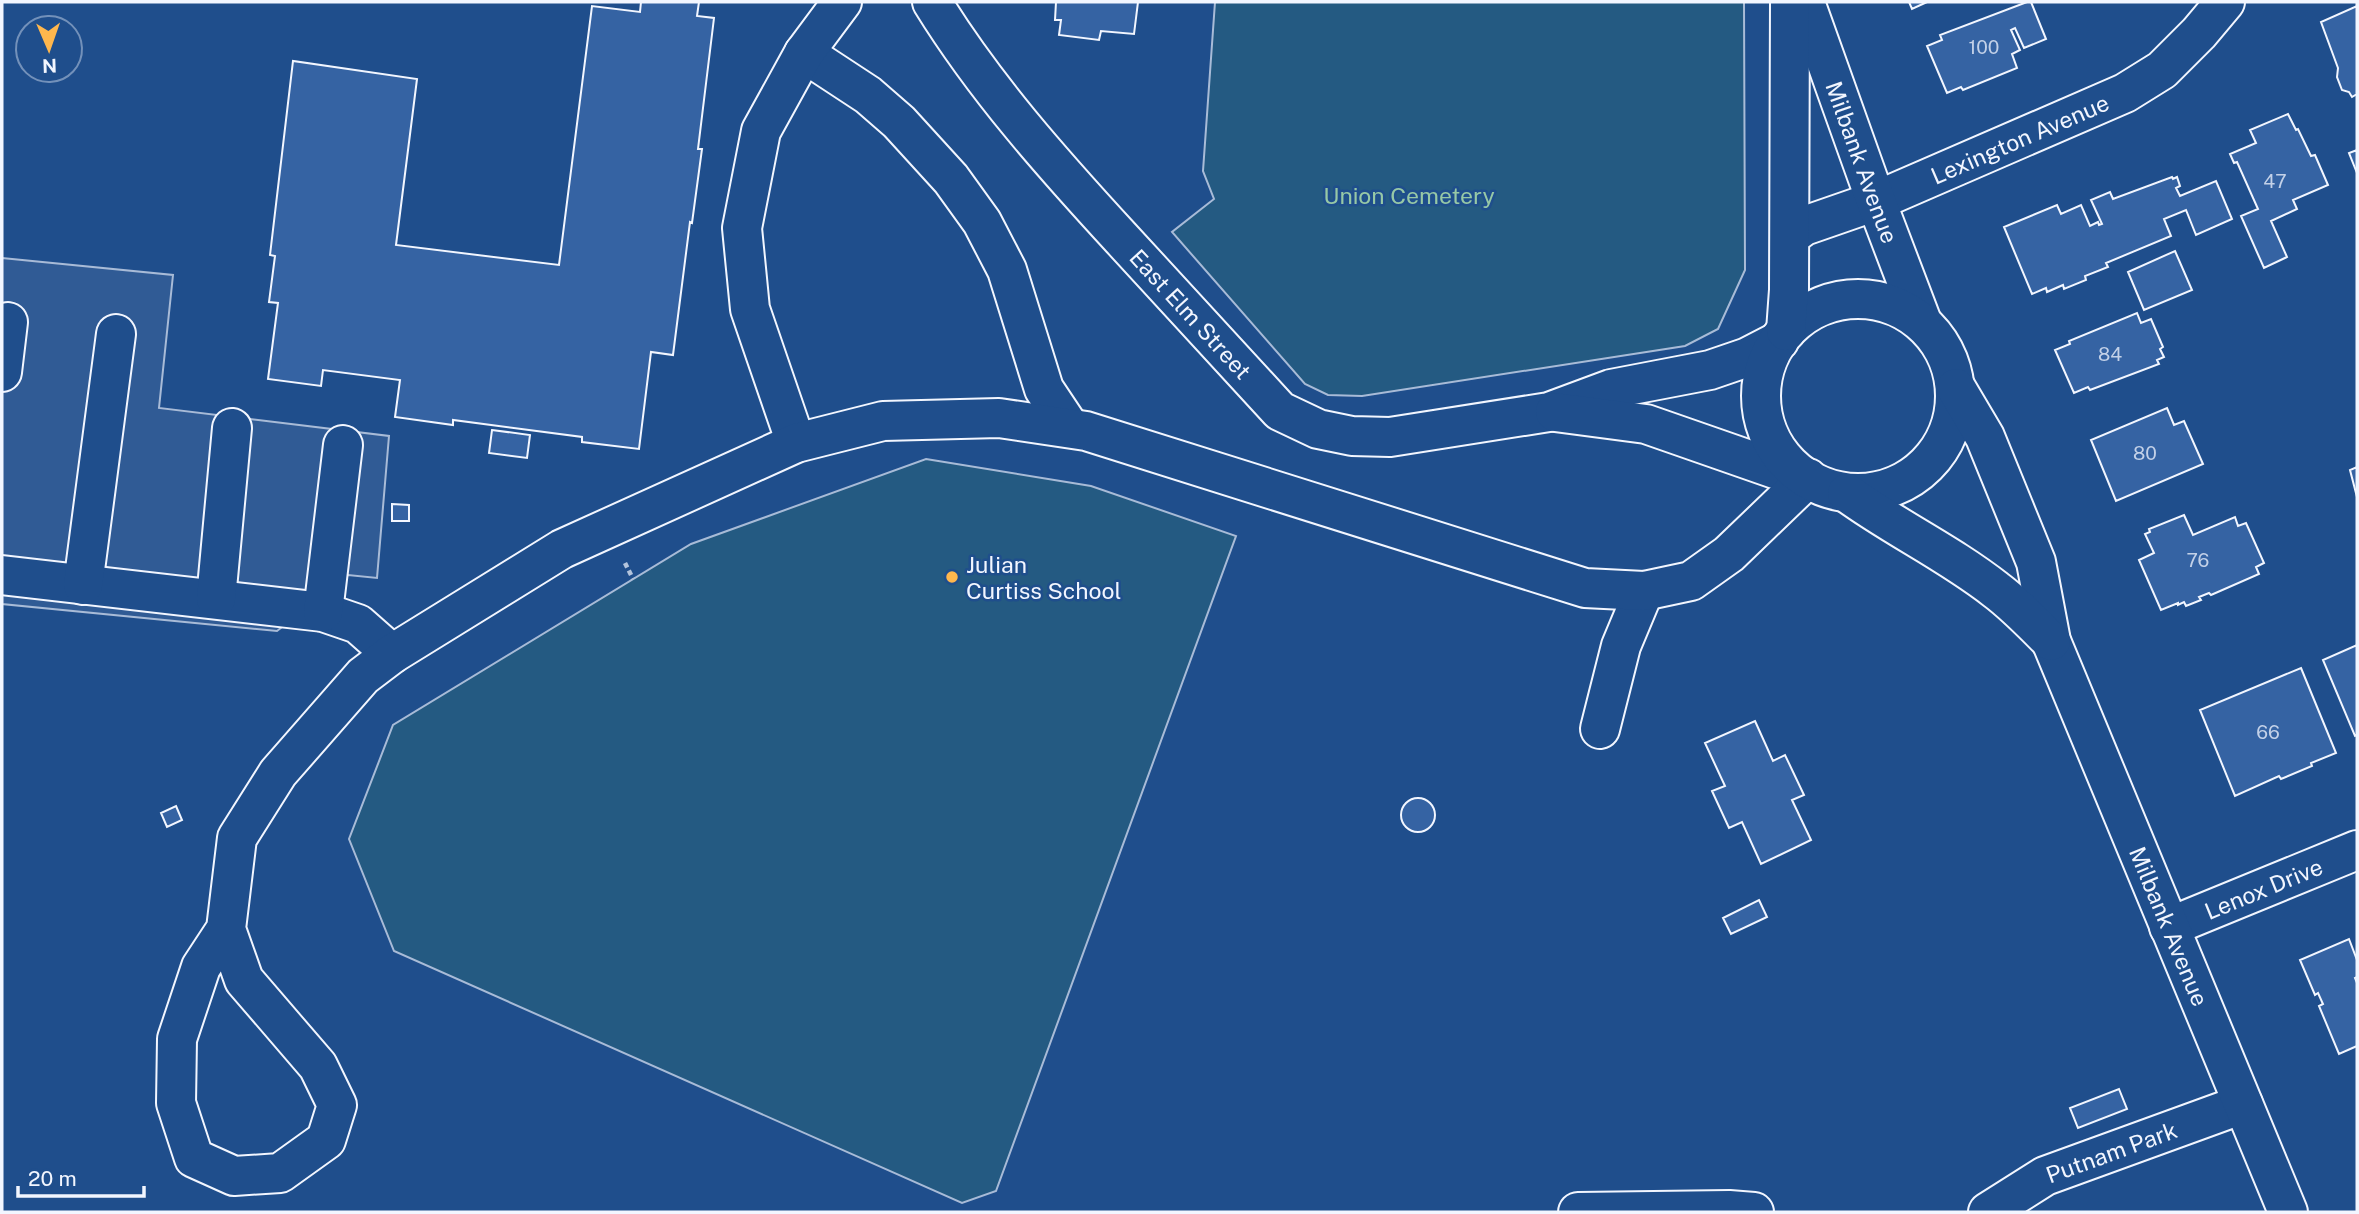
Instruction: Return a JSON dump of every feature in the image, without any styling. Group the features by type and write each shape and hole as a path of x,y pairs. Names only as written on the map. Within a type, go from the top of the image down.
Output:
{"street":[{"path":"796,443 750,309 742,229 761,131 804,53 842,2"},
{"name":"East Elm Street","path":"932,2 975,66 1029,134 1280,411 1318,429 1352,436 1390,437 1549,412 1611,389 1710,370 1748,357 1782,336"},
{"name":"Milbank Avenue","path":"1782,336 1789,290 1790,2"},
{"name":"Milbank Avenue","path":"1805,2 1922,322"},
{"name":"Lexington Avenue","path":"1790,236 1804,226 1876,201 2125,93 2162,70 2225,2"},
{"path":"804,53 868,95 899,122 951,178 982,222 1007,270 1044,389 1070,428"},
{"path":"1874,299 1903,309 1922,322 1937,337 1950,360 1956,388 1954,416 1941,450 1924,468 1900,484 1872,493 1847,493 1824,487 1802,475 1775,449 1767,433 1761,405 1761,382 1771,352 1782,336 1810,312 1843,300 1874,299"},
{"path":"2,372 8,322"},
{"path":"83,584 116,334"},
{"name":"Milbank Avenue","path":"1956,388 1985,437 2036,562 2051,641 2288,1212"},
{"name":"East Elm Street","path":"1549,412 1646,424 1776,469 1802,475"},
{"path":"226,929 201,967 177,1039 176,1102 194,1158 234,1176 280,1173 326,1140 337,1105 318,1066 244,980 226,929 237,838 278,773 363,676 392,653 562,549 796,443 883,421 999,418 1086,430 1585,588 1644,591 1691,581 1729,554 1802,475"},
{"path":"216,600 232,428"},
{"path":"323,612 343,445"},
{"name":"Milbank Avenue","path":"1847,493 1994,589 2051,641"},
{"path":"2,575 323,612 358,624 392,653"},
{"path":"1600,729 1621,646 1644,591"},
{"name":"Lenox Drive","path":"2169,927 2357,850"},
{"name":"Putnam Park","path":"1988,1212 2045,1177 2243,1104"},
{"path":"1578,1212 1754,1212"}],"green space":[{"name":"Union Cemetery","path":"1215,2 1744,2 1745,270 1718,329 1685,346 1362,396 1328,395 1305,384 1172,232 1214,199 1203,171"},
{"path":"926,459 1091,486 1236,536 996,1191 962,1203 394,951 349,839 393,725 691,544"}],"shaded area":[{"path":"2,258 173,275 159,408 389,436 377,578 348,575 277,631 2,604"}],"building":[{"path":"641,2 699,2 697,16 714,18 698,149 702,149 673,355 651,352 639,449 582,442 582,437 453,420 453,425 395,417 400,380 323,370 321,386 268,379 278,303 269,302 275,256 270,255 293,61 417,79 396,245 559,265 592,6 640,12"},
{"path":"1056,2 1138,2 1134,34 1101,31 1099,40 1059,35 1061,20 1055,20"},
{"path":"1909,2 1927,2 1912,9"},
{"path":"2031,2 2046,39 2024,48 2015,28 2011,30 2020,50 2012,54 2017,68 1963,90 1961,87 1947,93 1927,46 1942,40 1940,35"},
{"path":"2357,6 2357,94 2352,97 2349,92 2342,90 2337,77 2338,68 2321,22"},
{"path":"2288,114 2311,156 2315,155 2328,185 2293,200 2297,209 2271,221 2287,257 2264,268 2241,216 2258,209 2237,162 2234,163 2230,154 2256,143 2250,130"},
{"path":"2357,150 2357,173 2349,153"},
{"path":"2177,177 2180,186 2176,188 2180,196 2216,181 2232,219 2196,235 2186,210 2164,219 2171,236 2106,263 2108,267 2085,276 2086,280 2064,289 2063,285 2047,292 2046,288 2032,294 2004,227 2057,205 2061,214 2081,205 2090,226 2098,222 2099,225 2102,224 2091,200 2110,192 2113,199"},
{"path":"2175,251 2192,290 2144,310 2128,272"},
{"path":"2137,313 2141,323 2151,319 2163,347 2160,349 2164,357 2157,360 2159,364 2090,390 2088,387 2074,393 2055,350 2070,344 2069,341"},
{"path":"2167,408 2174,425 2184,421 2203,464 2116,501 2091,440"},
{"path":"492,430 530,435 527,458 489,453"},
{"path":"2357,467 2357,497 2350,470"},
{"path":"392,504 409,505 409,521 392,521"},
{"path":"2184,515 2193,535 2235,517 2238,526 2246,523 2264,563 2256,567 2259,574 2211,595 2209,593 2199,597 2201,600 2186,606 2184,602 2161,610 2139,560 2154,553 2145,534 2150,532 2149,529"},
{"path":"2357,645 2357,735 2355,736 2323,660"},
{"path":"2301,668 2336,753 2311,763 2312,766 2281,779 2279,776 2235,796 2200,710"},
{"path":"1755,721 1773,761 1785,755 1804,795 1792,800 1811,840 1761,864 1742,822 1729,828 1712,791 1725,786 1705,743"},
{"path":"1418,798 1430,803 1435,815 1430,827 1418,832 1406,827 1401,815 1406,803"},
{"path":"176,806 182,820 167,827 161,813"},
{"path":"1759,900 1767,917 1731,934 1723,918"},
{"path":"2349,939 2357,960 2357,1046 2339,1054 2319,1006 2323,1004 2318,993 2315,995 2300,960"},
{"path":"2119,1089 2127,1109 2078,1128 2070,1108"}],"place":[{"name":"Julian Curtiss School","path":"952,577"}]}
